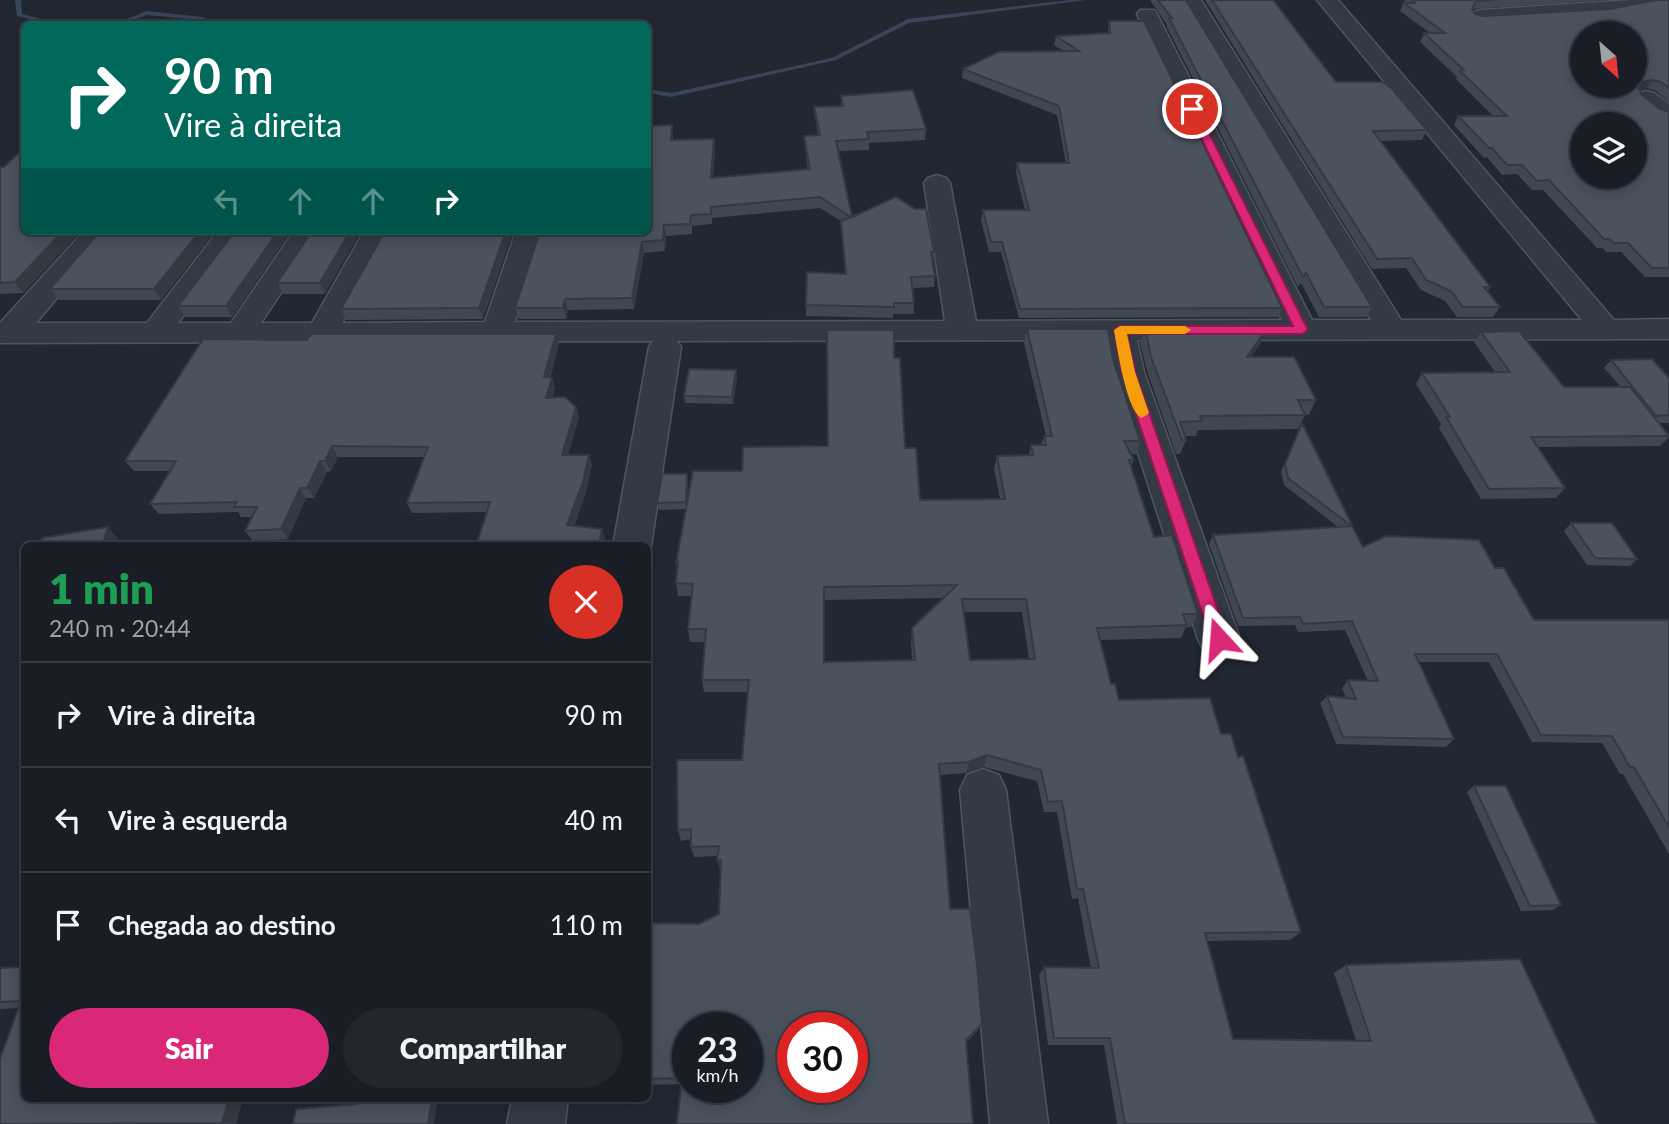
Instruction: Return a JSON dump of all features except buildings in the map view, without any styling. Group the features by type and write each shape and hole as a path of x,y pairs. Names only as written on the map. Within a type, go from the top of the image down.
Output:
{"street":[{"path":"1191,0 1392,330"},
{"path":"1326,0 1605,329"},
{"path":"1480,16 1632,7 1650,0"},
{"path":"1147,14 1302,330"},
{"path":"1646,98 1669,115"},
{"path":"937,183 962,331"},
{"path":"5,333 95,235"},
{"path":"156,332 229,235"},
{"path":"240,332 305,235"},
{"path":"322,332 376,235"},
{"path":"497,332 529,235"},
{"path":"5,333 1669,329"},
{"path":"1120,330 1128,372 1219,639"},
{"path":"633,542 665,347"},
{"path":"983,790 1019,1124"},
{"path":"536,1124 540,1102"}],"waterway":[{"path":"18,0 19,15 45,21"},
{"path":"651,92 671,95 834,59 908,21 1083,0"},
{"path":"126,21 146,13 203,19 202,21"}],"slow traffic":[{"path":"1142,413 1128,372 1120,330 1185,330"}],"route":[{"path":"1192,109 1283,297 1302,330 1120,330 1128,372 1219,639"}]}
